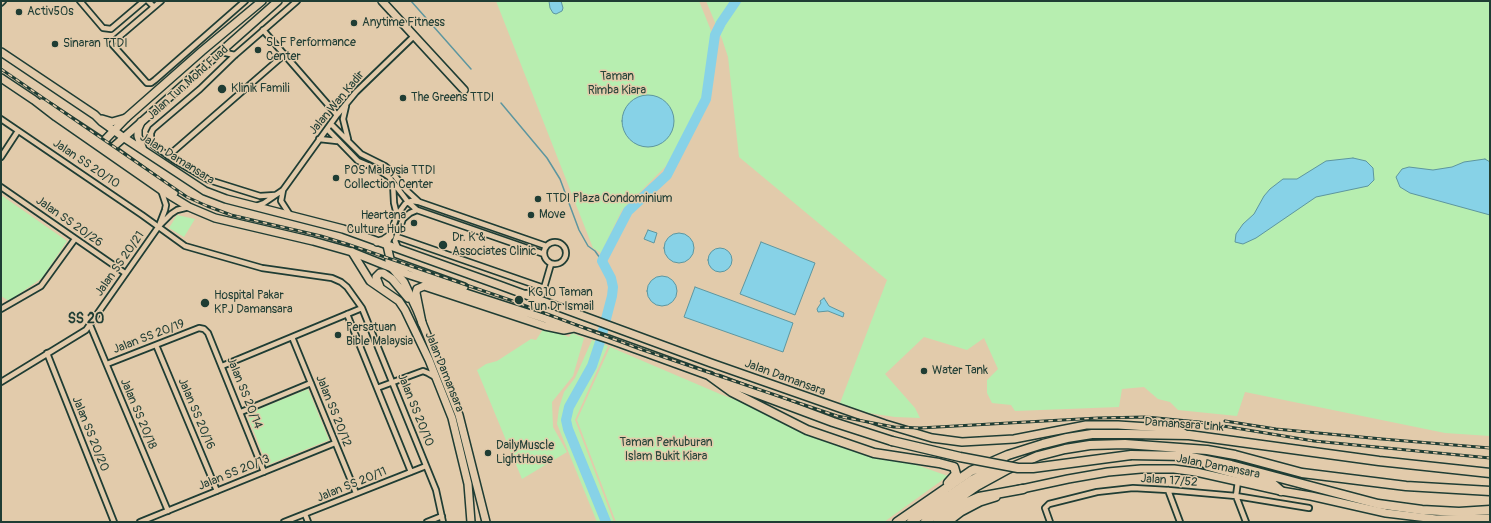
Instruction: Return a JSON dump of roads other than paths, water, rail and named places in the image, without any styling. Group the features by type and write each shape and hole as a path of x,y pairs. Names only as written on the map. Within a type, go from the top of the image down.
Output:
{"highway":[{"path":"710,376 833,422 892,440 960,457 1018,468 1033,468 1131,455 1186,456 1231,465 1378,504 1422,510 1459,512 1490,510"},
{"path":"710,376 732,392 807,430 874,453 939,463 954,467 956,474 937,493"},
{"name":"Damansara Link","path":"897,522 937,493 971,472 1008,455 1067,438 1092,434 1189,436 1379,461 1490,473"},
{"path":"911,522 972,480 1043,444"},
{"name":"Damansara Link","path":"925,522 977,486 1008,469 1038,456 1065,449 1090,445 1125,444 1207,450 1235,455 1302,473 1406,486 1490,491"},
{"path":"1201,459 1208,466 1273,484 1281,491"},
{"path":"938,522 963,504 979,497 1023,488"}],"main road":[{"name":"Jalan Tun Mohd Fuad","path":"103,142 126,118 262,1"},
{"name":"Jalan Tun Mohd Fuad","path":"112,148 278,1"},
{"path":"382,1 464,90"},
{"name":"Jalan Damansara","path":"1,52 95,115 102,122 143,151 205,190 226,199 343,229 375,242 516,291 588,319 821,403 885,424 932,438 962,442 999,441 1086,425 1118,425 1164,428 1180,431 1189,436"},
{"name":"Jalan Damansara","path":"1,78 34,100 56,118 161,190 189,207 216,218 313,241 391,264 407,274 585,331 710,376"},
{"path":"34,100 50,107 112,148 179,196 189,207"},
{"path":"95,115 112,122 126,118"},
{"path":"141,122 138,129 138,136 143,151"},
{"path":"375,242 394,236"},
{"name":"Jalan Damansara","path":"387,245 391,264 404,282 417,310 459,415 485,520"},
{"name":"Jalan Damansara","path":"352,252 370,281 399,301 405,310 429,360 453,425 468,489 471,522"},
{"path":"391,264 468,288 504,304"},
{"path":"380,287 376,277 380,273 383,273 398,285 417,310"},
{"path":"407,274 431,288"},
{"path":"422,322 416,293 417,289 424,286 545,326 564,330 574,328"},
{"name":"Jalan Damansara","path":"948,522 961,512 980,502 1023,488 1108,472 1141,469 1174,469 1196,472 1386,513 1436,519 1490,518"}],"street":[{"path":"80,1 103,28 111,29 144,1"},
{"path":"148,1 154,7"},
{"path":"161,1 112,44 147,82 151,83 155,80 161,88"},
{"name":"Jalan Tun Mohd Fuad","path":"155,80 245,1"},
{"name":"Jalan Tun Mohd Fuad","path":"275,195 260,196 209,180 168,156 153,145 151,142 151,133 153,129 200,89 235,55 297,1"},
{"path":"263,30 337,115"},
{"name":"Jalan Wan Kadir","path":"254,206 264,203 283,190 346,103 362,85 414,36"},
{"path":"221,52 235,55"},
{"path":"168,156 285,54"},
{"path":"346,103 343,119 348,139"},
{"name":"Jalan SS 20/10","path":"1,119 159,226 185,246 262,268 323,276 342,282 348,287 362,308 436,490 443,522"},
{"path":"331,124 362,154 391,170 406,190 419,202"},
{"path":"327,129 358,161 380,171 392,181 408,202 417,210 544,254"},
{"path":"1,157 18,131"},
{"path":"319,139 332,139 339,141"},
{"path":"392,181 394,204 397,215 394,236 396,244 403,252"},
{"name":"Jalan SS 20/26","path":"1,187 125,273"},
{"name":"Jalan SS 20/21","path":"159,226 166,205 161,190"},
{"path":"283,190 281,201 290,215"},
{"path":"397,215 408,202 419,202 546,246"},
{"name":"Jalan SS 20/21","path":"1,382 86,330 159,226 177,210 189,207"},
{"path":"387,245 394,236 403,219 417,210"},
{"path":"394,236 544,287"},
{"path":"2,307 40,286 75,239"},
{"path":"552,242 559,242 565,246 566,249 566,257 562,262 554,264 547,261 544,254 546,246 552,242"},
{"path":"516,291 542,295 551,264"},
{"path":"222,366 362,308"},
{"path":"347,314 411,472"},
{"name":"Jalan SS 20/18","path":"90,325 168,511"},
{"name":"Jalan SS 20/19","path":"107,364 199,328"},
{"name":"Jalan SS 20/14","path":"199,328 204,329 208,333 264,472"},
{"name":"Jalan SS 20/12","path":"292,337 356,493"},
{"name":"Jalan SS 20/16","path":"156,345 217,491"},
{"name":"Jalan SS 20/20","path":"47,353 114,522"},
{"path":"377,388 423,371 429,360"},
{"path":"423,371 435,377"},
{"path":"241,412 311,383"},
{"name":"Jalan SS 20/13","path":"140,522 336,443"},
{"name":"Jalan SS 20/11","path":"284,522 426,466"},
{"path":"1238,481 1236,496 1246,522"},
{"name":"Jalan 17/52","path":"1050,522 1046,508 1049,504 1096,492 1133,488 1236,496 1309,508"},
{"path":"1168,490 1180,522"},
{"path":"305,514 308,522"},
{"path":"427,522 442,516"}],"water":[{"path":"549,1 561,1 563,8 562,11 556,14 553,13 550,8"},
{"path":"643,95 653,95 667,102 674,116 674,126 667,140 653,147 643,147 633,143 626,136 622,126 622,116 626,106 633,99"},
{"path":"1353,158 1366,161 1373,168 1374,180 1368,186 1316,197 1256,238 1243,244 1235,242 1236,234 1243,224 1254,214 1264,196 1270,189 1283,179 1297,179 1326,161"},
{"path":"1485,159 1490,162 1490,215 1410,193 1400,187 1396,177 1402,169 1409,167 1433,170 1452,167 1464,162"},
{"path":"648,230 657,233 654,243 644,239"},
{"path":"679,233 690,237 694,248 690,259 679,263 668,259 664,248 668,237"},
{"path":"761,242 815,263 795,315 740,294"},
{"path":"720,248 729,251 732,260 729,269 720,272 711,269 708,260 711,251"},
{"path":"662,276 673,280 677,291 673,302 662,306 651,302 647,291 651,280"},
{"path":"695,287 793,323 783,352 684,317"},
{"path":"824,298 829,306 844,313 843,317 828,311 818,312 817,309 821,303 820,301"}],"waterway":[{"path":"411,1 471,69"},
{"path":"606,522 568,429 566,420 569,407 592,366 612,296 613,287 611,278 602,261 628,211 667,175 706,99 715,35 721,23 736,1"},
{"path":"501,103 547,158 560,179 579,230 588,246 595,251 602,261"}],"railway":[{"path":"1,69 187,197 207,206 231,215 321,236 347,244 510,300 640,349 837,416 894,427 920,428 1098,418 1146,417 1199,422 1314,441 1490,458"},
{"path":"1225,421 1276,429 1490,448"}],"place":[{"name":"Activ50s","path":"19,12"},
{"name":"Anytime Fitness","path":"354,23"},
{"name":"Sinaran TTDI","path":"55,44"},
{"name":"SLF Performance Center","path":"258,50"},
{"name":"Klinik Famili","path":"222,89"},
{"name":"The Greens TTDI","path":"403,98"},
{"name":"POS Malaysia TTDI Collection Center","path":"336,178"},
{"name":"TTDI Plaza Condominium","path":"538,199"},
{"name":"Move","path":"531,215"},
{"name":"Heartana Culture Hub","path":"414,223"},
{"name":"Dr. K & Associates Clinic","path":"443,245"},
{"name":"KG10 Taman Tun Dr Ismail","path":"519,300"},
{"name":"Hospital Pakar KPJ Damansara","path":"205,303"},
{"name":"Persatuan Bible Malaysia","path":"338,335"},
{"name":"Water Tank","path":"924,371"},
{"name":"DailyMuscle LightHouse","path":"488,453"}],"district":[{"name":"SS 20","path":"86,319"}],"park label":[{"name":"Taman Rimba Kiara","path":"617,84"},
{"name":"Taman Perkuburan Islam Bukit Kiara","path":"666,450"}]}
